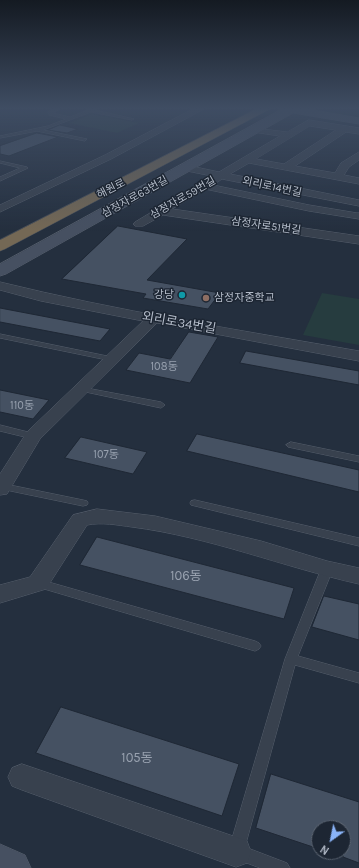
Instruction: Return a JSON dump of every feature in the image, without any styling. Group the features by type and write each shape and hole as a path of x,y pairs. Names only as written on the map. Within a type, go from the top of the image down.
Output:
{"highway":[{"name":"해원로","path":"0,236 172,150"},
{"name":"해원로","path":"0,246 187,150"},
{"path":"87,193 111,176"}],"street":[{"path":"0,209 122,150"},
{"name":"삼정자로63번길","path":"0,272 220,150"},
{"name":"삼정자로59번길","path":"139,224 265,150"},
{"path":"286,167 312,150"},
{"path":"338,177 345,165 359,155"},
{"path":"248,160 359,181"},
{"name":"외리로14번길","path":"186,168 359,203"},
{"name":"삼정자로51번길","path":"160,211 354,239 358,214 249,196 204,186"},
{"path":"229,221 249,196"},
{"name":"외리로34번길","path":"0,286 41,297 359,356"},
{"path":"1,488 33,436 153,318"},
{"path":"0,594 38,583 80,520 97,516 155,523 261,550 327,570 359,576"},
{"path":"22,777 236,852"},
{"path":"0,863 12,868"}],"lane":[{"path":"0,162 25,168 0,179"},
{"path":"0,336 112,359"},
{"path":"81,389 161,405"},
{"path":"0,428 33,436"},
{"path":"291,445 359,459"},
{"path":"1,488 83,503"},
{"path":"195,504 359,542"},
{"path":"282,868 236,852 291,659 327,570"},
{"path":"38,583 255,646"},
{"path":"291,659 359,678"}],"green space":[{"path":"322,293 359,299 359,345 303,335"}],"building":[{"path":"0,150 26,150 9,156 0,154"},
{"path":"118,226 187,239 147,280 220,293 208,309 143,298 146,294 62,279"},
{"path":"0,308 110,329 100,341 0,322"},
{"path":"189,332 218,337 190,383 126,370 139,353 170,359"},
{"path":"246,351 359,371 359,385 240,363"},
{"path":"0,390 49,400 33,419 0,412"},
{"path":"197,434 359,470 359,492 187,451"},
{"path":"81,437 147,452 133,474 65,458"},
{"path":"97,537 294,588 284,619 80,565"},
{"path":"324,596 359,604 359,640 312,627"},
{"path":"61,707 239,764 222,816 36,753"},
{"path":"271,774 359,802 359,863 351,860 351,820 311,820 311,846 256,828"}],"place":[{"name":"강당","path":"182,295"},
{"name":"삼정자중학교","path":"206,298"}]}
